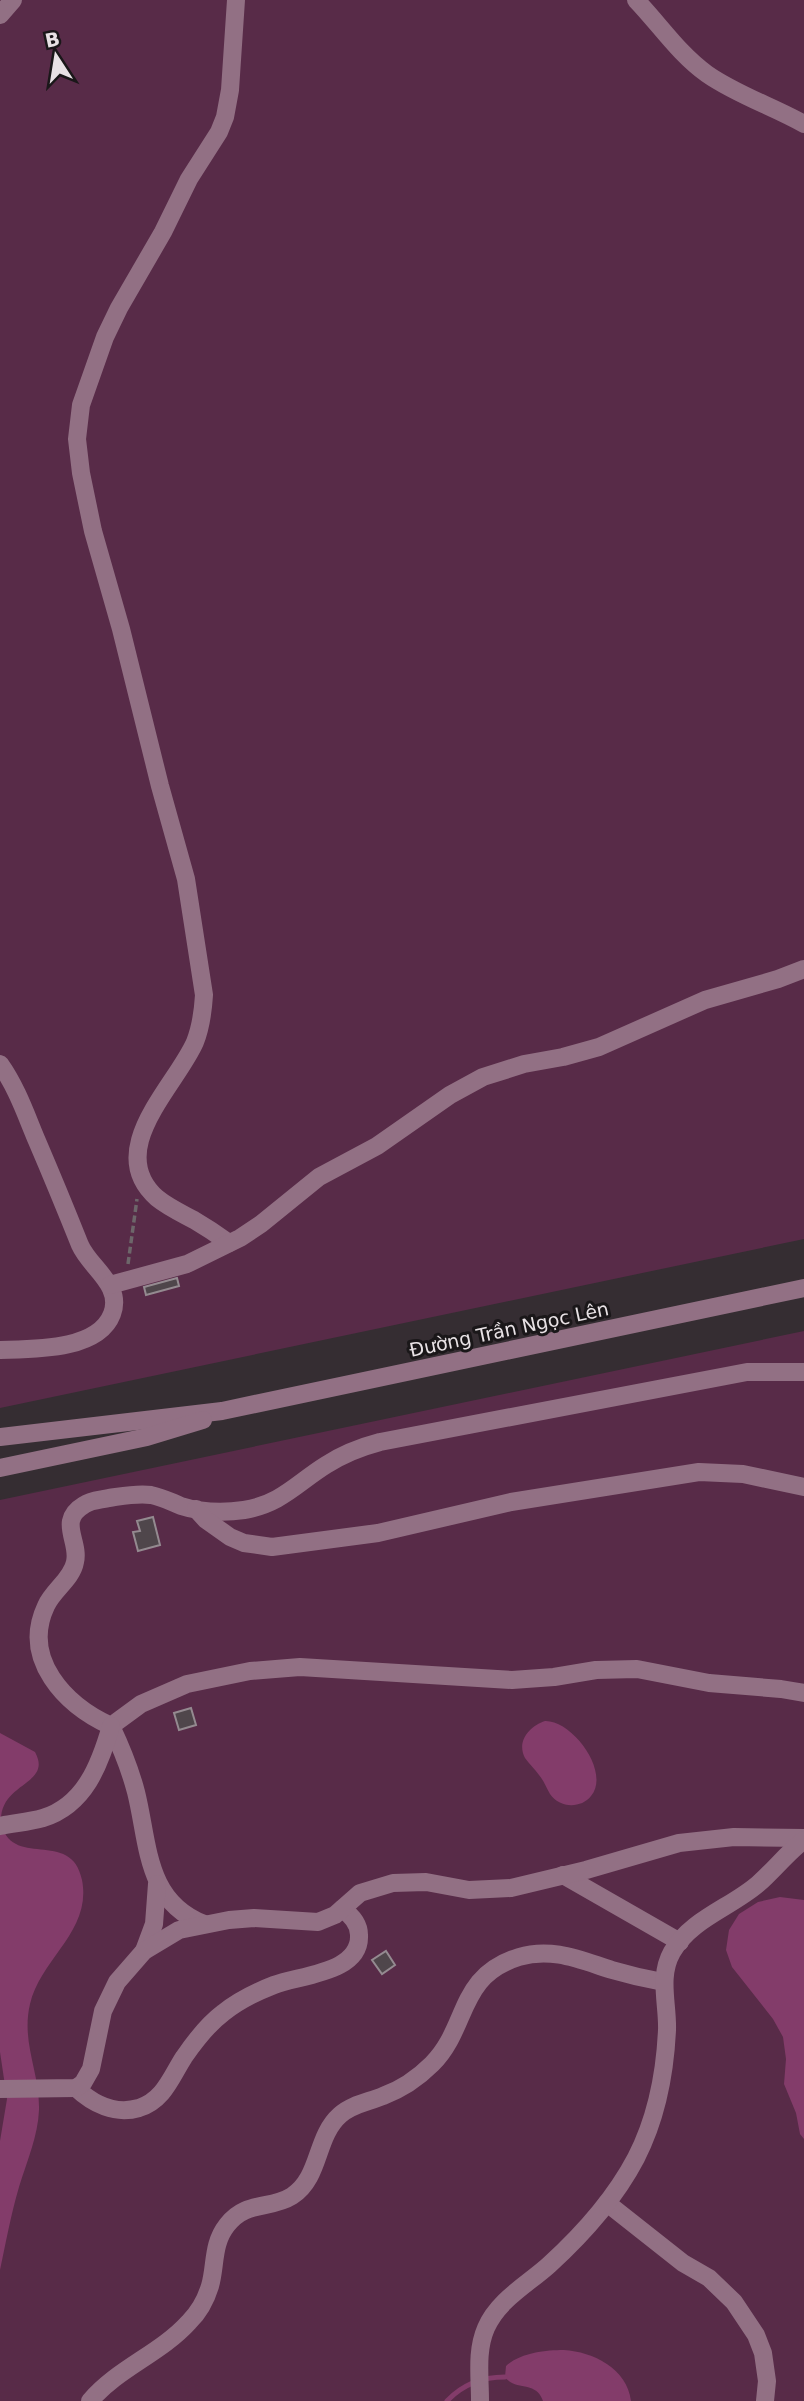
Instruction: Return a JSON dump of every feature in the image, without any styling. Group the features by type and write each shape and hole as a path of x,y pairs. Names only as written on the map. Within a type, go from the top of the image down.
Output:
{"street":[{"path":"0,15 13,0"},
{"path":"229,1243 158,1199 144,1181 139,1164 142,1131 195,1041 204,995 186,879 93,531 78,457 78,422 87,386 114,318 225,117 230,90 236,0"},
{"path":"636,0 675,46 708,74 804,124"},
{"path":"118,1282 187,1264 229,1243 261,1224 319,1177 377,1146 450,1095 484,1077 524,1064 598,1047 697,1003 804,969"},
{"path":"0,1064 16,1090 85,1254 118,1282"},
{"path":"0,1350 58,1346 89,1337 105,1325 112,1314 118,1282"},
{"name":"Đường Trần Ngọc Lên","path":"0,1437 222,1411 804,1288"},
{"path":"144,1951 156,1910 157,1884 130,1771 111,1726 82,1711 69,1700 49,1674 40,1652 42,1616 76,1559 70,1528 75,1512 88,1503 132,1494 153,1496 196,1509 230,1512 252,1509 286,1496 342,1456 380,1441 747,1373 804,1372"},
{"name":"Đường Trần Ngọc Lên","path":"0,1468 147,1437 183,1427 222,1411"},
{"path":"196,1509 206,1520 230,1537 272,1547 378,1533 511,1502 688,1474 743,1474 804,1487"},
{"path":"5,1825 43,1818 74,1800 91,1780 111,1726 141,1704 187,1684 250,1671 300,1667 512,1680 596,1670 637,1669 709,1683 804,1693"},
{"path":"0,2089 76,2088 83,2083 91,2068 98,2028 110,1994 125,1971 144,1951 167,1936 204,1924 254,1918 318,1922 327,1920 360,1893 393,1883 426,1882 470,1890 511,1888 689,1842 734,1837 804,1839"},
{"path":"480,2397 483,2336 494,2314 568,2247 607,2203 636,2157 655,2110 666,2038 667,2014 663,1982 668,1961 680,1942 701,1921 758,1884 804,1839"},
{"path":"563,1875 680,1942"},
{"path":"157,1884 177,1909 204,1924"},
{"path":"76,2088 94,2103 117,2110 139,2108 149,2103 166,2088 194,2043 223,2013 257,1992 332,1969 350,1957 360,1936 356,1922 342,1909"},
{"path":"90,2401 118,2374 165,2345 196,2315 210,2284 219,2238 232,2219 251,2207 283,2201 302,2189 313,2170 324,2137 334,2121 350,2108 403,2087 432,2063 452,2038 473,1989 492,1970 517,1958 547,1953 576,1957 638,1978 663,1982"},
{"path":"607,2203 674,2256 709,2278 734,2302 751,2326 763,2353 767,2381 765,2401"}],"path":[{"path":"118,1282 136,1201 144,1181"}],"shaded area":[{"path":"0,0 804,0 804,1239 0,1408"},
{"path":"804,1331 804,2401 0,2401 0,1500"},
{"path":"545,1721 556,1723 577,1738 592,1761 596,1786 591,1796 582,1803 570,1805 554,1799 525,1758 523,1740 534,1726"},
{"path":"0,1733 35,1752 39,1763 32,1778 8,1798 3,1808 1,1821 6,1836 16,1844 28,1848 66,1855 76,1864 82,1880 83,1898 73,1930 44,1972 30,2004 28,2032 39,2096 38,2120 0,2270 0,2141 7,2099 0,2052"},
{"path":"780,1897 804,1900 804,2139 784,2084 786,2059 783,2037 773,2019 732,1967 726,1950 729,1930 739,1914 758,1902"},
{"path":"564,2350 586,2354 607,2364 623,2379 631,2401 543,2401 536,2390 515,2384 505,2377 506,2366 518,2358"}],"building":[{"path":"177,1278 179,1286 146,1295 144,1287"},
{"path":"153,1517 160,1545 138,1551 133,1532 140,1531 137,1521"},
{"path":"191,1708 196,1725 179,1730 174,1713"},
{"path":"386,1951 395,1965 382,1974 372,1960"}],"waterway":[{"path":"447,2401 473,2383 488,2378 505,2377"}]}
